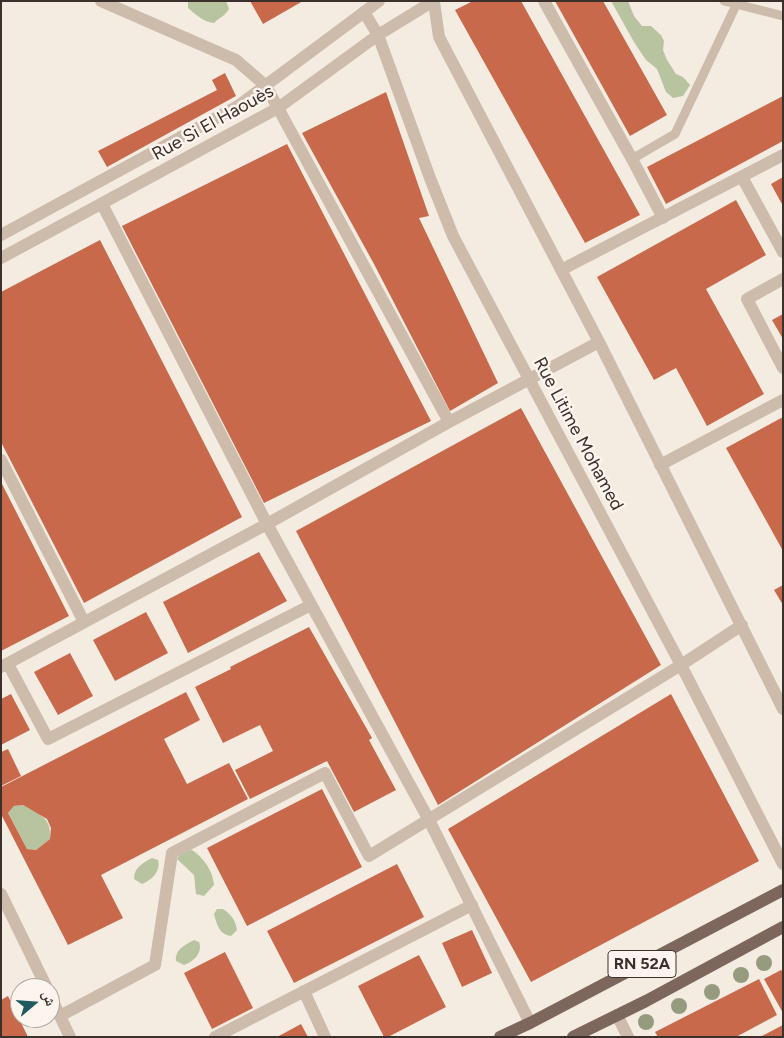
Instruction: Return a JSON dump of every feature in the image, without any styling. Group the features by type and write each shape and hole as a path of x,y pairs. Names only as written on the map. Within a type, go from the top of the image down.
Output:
{"main road":[{"name":"RN 52A","path":"500,1037 783,890"},
{"name":"RN 52A","path":"573,1037 646,1001 783,926"}],"street":[{"path":"101,1 236,60 266,86 449,422"},
{"name":"Rue Si El Haouès","path":"1,235 238,106 379,1"},
{"path":"544,1 663,218"},
{"path":"433,2 438,37 600,342 783,709"},
{"name":"Rue Si El Haouès","path":"1,258 278,108 378,35 433,2"},
{"name":"Rue Litime Mohamed","path":"364,12 378,35 453,236 681,665 783,864"},
{"path":"561,270 783,155"},
{"path":"742,177 783,252"},
{"path":"102,204 267,524 429,820 530,1023"},
{"path":"783,279 747,299 783,368"},
{"path":"312,605 48,739 5,665 267,524 528,379 600,342"},
{"path":"660,465 783,400"},
{"path":"1,460 84,622"},
{"path":"70,1037 60,1016 155,965 172,853 325,772 369,856 681,665 742,625"},
{"path":"1,894 42,978"},
{"path":"215,1037 472,905"},
{"path":"304,991 325,1037"},
{"path":"617,1015 628,1037"}],"lane":[{"path":"724,1 738,3 783,16"},
{"path":"632,159 675,134 738,3"}],"green space":[{"path":"188,1 226,1 229,9 214,23 200,18 188,8"},
{"path":"611,1 628,1 634,16 642,26 651,26 661,35 664,41 663,50 667,60 676,74 683,77 690,85 683,96 673,98 666,92 657,69 646,60"},
{"path":"23,805 40,814 49,826 50,839 36,850 27,849 8,813 14,806"},
{"path":"192,850 207,865 212,875 214,885 204,896 196,894 194,875 177,859 182,851"},
{"path":"152,858 158,860 157,871 152,878 142,884 134,879 134,875 140,866"},
{"path":"217,909 223,909 231,915 237,930 231,936 219,928 214,914"},
{"path":"194,940 199,942 200,946 197,956 191,962 184,965 176,961 179,950"}],"building":[{"path":"250,1 303,1 263,24"},
{"path":"473,1 521,1 640,215 585,243 455,10"},
{"path":"555,1 603,1 667,115 630,136"},
{"path":"225,73 236,96 107,167 98,151 217,90 212,80"},
{"path":"386,92 429,216 419,218 498,383 450,411 374,264 302,133"},
{"path":"783,96 783,141 666,204 647,167"},
{"path":"287,144 431,421 264,503 122,226"},
{"path":"783,177 783,206 771,184"},
{"path":"736,200 766,255 706,289 764,394 707,426 676,368 654,380 597,277"},
{"path":"100,240 242,517 84,603 1,442 1,292"},
{"path":"783,314 783,339 772,320"},
{"path":"521,408 661,665 438,805 296,531"},
{"path":"783,417 783,551 726,448"},
{"path":"1,482 69,616 1,651"},
{"path":"259,552 287,601 188,653 163,602"},
{"path":"783,585 783,605 774,590"},
{"path":"146,612 168,653 115,681 93,640"},
{"path":"309,627 372,738 369,740 396,790 354,812 327,761 250,799 235,770 273,751 260,725 223,743 195,687"},
{"path":"70,653 93,696 58,715 34,672"},
{"path":"186,692 200,720 164,739 187,784 229,763 248,799 101,875 123,918 68,945 1,814 1,787","holes":["23,805 47,819 51,828 50,839 36,850 27,849 8,813 14,806"]},
{"path":"11,694 30,730 1,745 1,699"},
{"path":"671,694 759,861 531,982 448,829"},
{"path":"8,749 21,776 1,786 1,752"},
{"path":"322,789 362,867 247,926 207,848"},
{"path":"397,864 424,917 294,983 267,931"},
{"path":"472,930 492,973 462,987 442,943"},
{"path":"225,952 253,1008 212,1029 184,973"},
{"path":"419,955 446,1007 388,1037 384,1037 358,986"},
{"path":"781,970 783,972 783,1013 764,979"},
{"path":"759,979 777,1015 736,1037 658,1037 655,1032"},
{"path":"8,996 10,1000 10,1028 24,1028 28,1037 1,1037 1,1000"},
{"path":"301,1024 308,1037 277,1037"},
{"path":"783,1025 783,1037 760,1037"}]}
